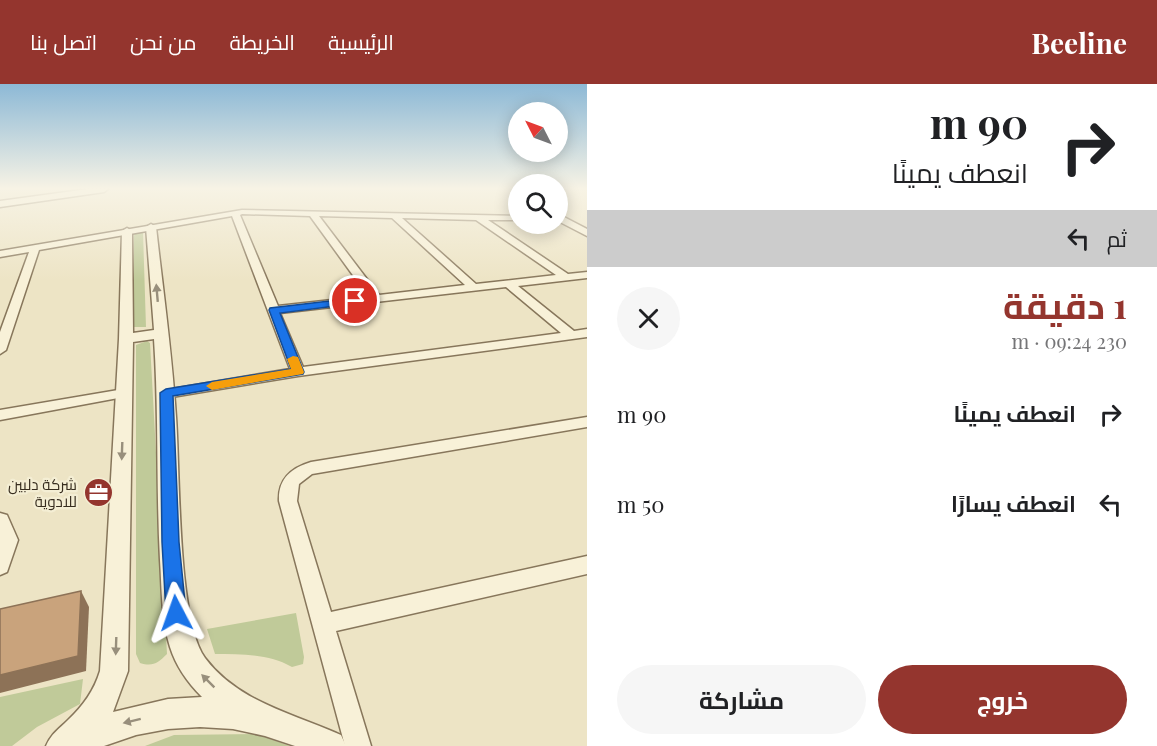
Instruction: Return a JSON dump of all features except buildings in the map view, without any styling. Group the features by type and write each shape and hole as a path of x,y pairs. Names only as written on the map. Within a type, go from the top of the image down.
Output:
{"street":[{"path":"0,254 194,220"},
{"path":"238,220 298,372"},
{"path":"317,220 376,299"},
{"path":"399,220 474,288"},
{"path":"482,220 565,278"},
{"path":"568,222 587,233"},
{"path":"151,227 166,393 170,542 176,613 180,632 188,656 203,676 233,703 255,716"},
{"path":"62,746 78,733 99,708 111,685 114,671 126,339 127,231"},
{"path":"1,344 35,248"},
{"path":"274,310 587,275"},
{"path":"509,284 572,336"},
{"path":"166,393 298,372 587,333"},
{"path":"126,339 160,334"},
{"path":"0,415 124,393"},
{"path":"358,746 288,501 289,485 296,475 311,468 587,422"},
{"path":"0,520 8,540 0,566"},
{"path":"323,624 587,565"},
{"path":"69,746 119,724 154,715 188,711 222,711 255,716 292,728 330,746"}],"green space":[{"path":"135,232 143,232 146,327 134,327 134,236"},
{"path":"147,341 150,343 167,654 158,662 148,665 140,663 136,654 136,345"},
{"path":"296,613 304,657 303,664 292,667 264,657 215,654 207,629"},
{"path":"83,679 80,704 37,727 12,746 0,746 0,697"},
{"path":"256,734 290,746 145,746 174,735"}],"slow traffic":[{"path":"212,386 298,372 293,359"}],"place":[{"name":"شركة دلبين للادوية","path":"98,493"}],"route":[{"path":"176,613 170,542 166,393 298,372 274,310 355,301"}]}
